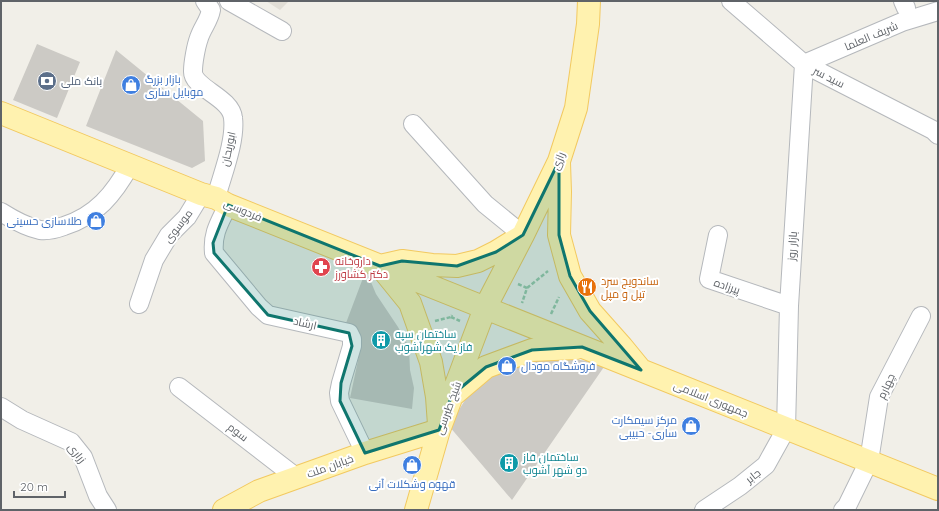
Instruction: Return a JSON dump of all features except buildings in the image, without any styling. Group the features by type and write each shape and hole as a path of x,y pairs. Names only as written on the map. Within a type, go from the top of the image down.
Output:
{"main road":[{"name":"رازی","path":"485,308 559,161 576,108 588,24 589,1"},
{"name":"فردوسی","path":"1,113 485,308"},
{"path":"559,161 559,235 570,276 590,311 641,370"},
{"path":"439,430 431,362 410,303 380,266 402,261 432,265 457,266 478,261 496,252 523,235"},
{"name":"جمهوری اسلامی","path":"485,308 938,489"},
{"name":"شیخ طبرسی","path":"416,510 439,430 485,308"},
{"path":"452,395 486,368 532,350 582,347"},
{"name":"خیابان ملت","path":"224,510 259,492 365,453 439,430"}],"street":[{"name":"ابوریحان","path":"205,1 211,10 210,17 198,38 192,72 197,82 224,102 233,116 232,137 215,199"},
{"path":"229,1 282,31"},
{"name":"سید سر","path":"731,1 804,64 936,131"},
{"name":"شریف العلما","path":"804,64 902,22 938,11"},
{"name":"بازار روز","path":"786,429 789,306 804,64"},
{"path":"412,124 484,204 523,235"},
{"path":"1,212 12,219 38,230 51,230 76,222 93,212 111,195 130,165"},
{"name":"موسوی","path":"139,304 154,260 169,236 187,217 215,199"},
{"name":"ارشاد","path":"215,199 214,253 259,307 268,315 349,334 352,339 352,346 340,383 339,393 340,401 365,453"},
{"name":"پیرزاده","path":"718,235 709,279 789,306"},
{"name":"چهارم","path":"843,510 847,506 869,461 879,397 921,316"},
{"name":"سوم","path":"179,387 297,478"},
{"name":"زراری","path":"1,407 22,420 71,442 83,457 98,496 107,510"},
{"name":"جابر","path":"704,510 740,486 766,465 786,429"}],"path":[{"path":"527,288 565,258"}],"highlighted area":[{"path":"559,161 559,235 570,276 590,311 641,370 582,347 532,350 486,367 452,395 439,430 365,453 340,401 341,383 352,346 349,333 268,315 214,253 213,243 228,205 380,266 402,261 457,266 496,252 523,235"}],"shaded area":[{"path":"266,1 289,1 280,10"}],"place":[{"name":"بانک ملی","path":"47,81"},
{"name":"بازار بزرگ موبایل ساری","path":"131,85"},
{"name":"طلاسازی حسینی","path":"96,221"},
{"name":"داروخانه دکتر کشاورز","path":"321,267"},
{"name":"ساندویچ سرد تپل و مپل","path":"587,287"},
{"name":"ساختمان سپه فاز یک شهرآشوب","path":"381,340"},
{"name":"فروشگاه مودال","path":"507,366"},
{"name":"مرکز سیمکارت ساری- حبیبی","path":"691,426"},
{"name":"ساختمان فاز دو شهر آشوب","path":"509,463"},
{"name":"قهوه وشکلات آنی","path":"412,465"}]}
